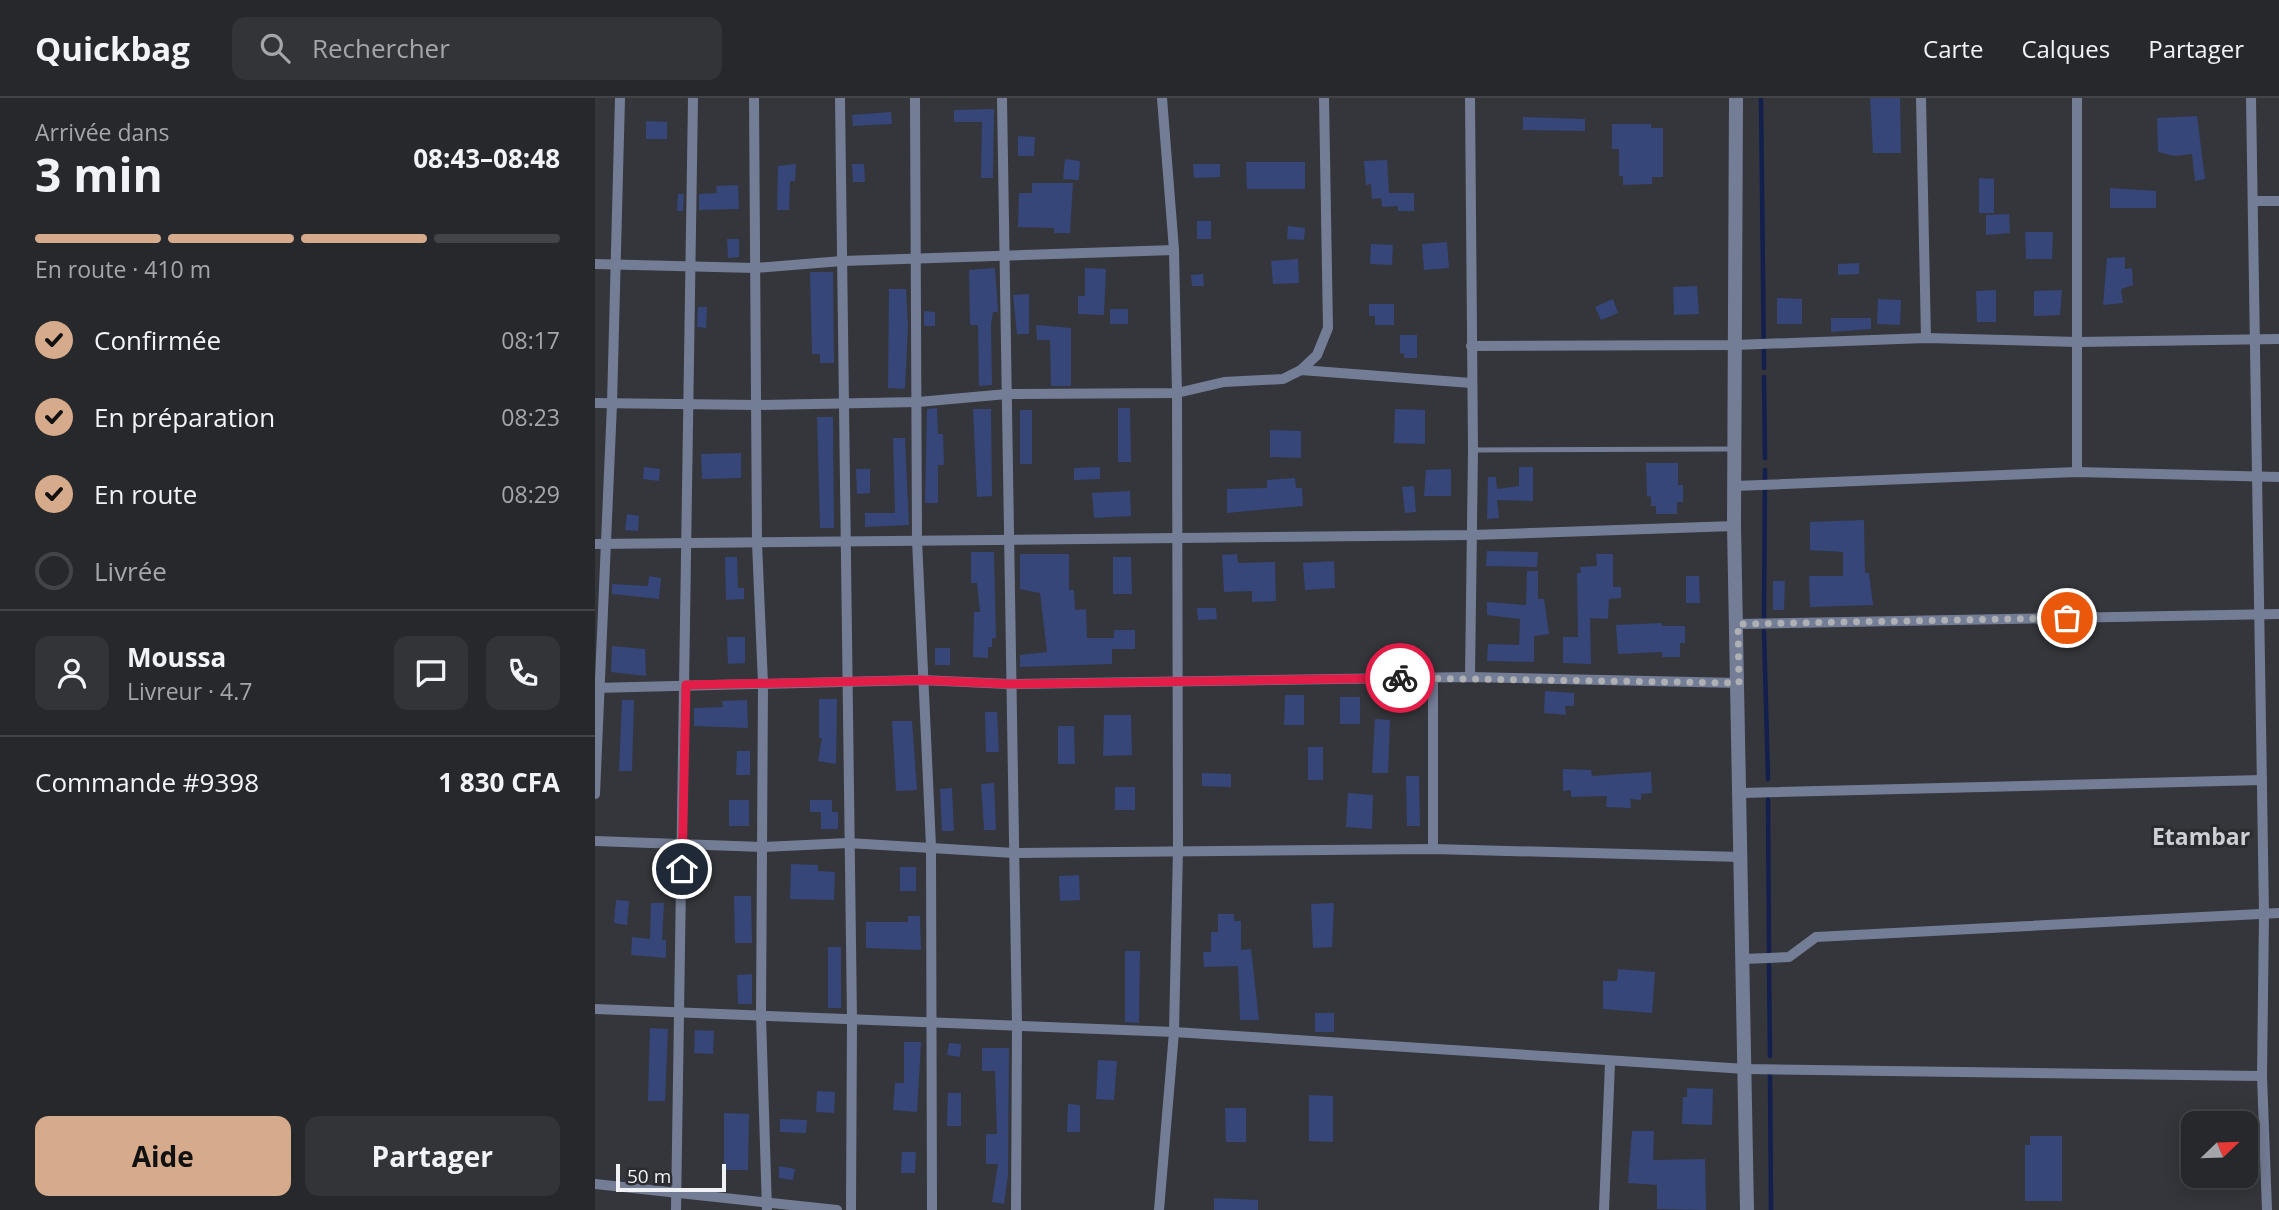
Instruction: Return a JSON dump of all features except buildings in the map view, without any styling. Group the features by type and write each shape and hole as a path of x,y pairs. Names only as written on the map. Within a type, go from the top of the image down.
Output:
{"street":[{"path":"595,794 600,544 611,404 620,98"},
{"path":"676,1210 686,685 692,98"},
{"path":"754,98 757,542 763,684 761,1016 767,1206"},
{"path":"840,98 846,401 848,843 852,1020 851,1210"},
{"path":"915,98 918,260 917,540 921,680 931,846 933,1210"},
{"path":"1002,98 1009,684 1017,1026 1016,1210"},
{"path":"1159,1210 1174,1032 1178,849 1174,250 1162,98"},
{"path":"595,403 757,405 846,401 918,402 1007,394 1177,393 1224,382 1283,379 1301,370 1317,355 1328,328 1324,98"},
{"path":"1470,98 1470,677"},
{"path":"1736,98 1734,526 1742,793 1747,1210"},
{"path":"1921,98 1926,338"},
{"path":"2077,98 2077,472"},
{"path":"2251,98 2264,914 2262,1076 2267,1210"},
{"path":"2253,201 2279,201"},
{"path":"595,264 755,268 842,261 1174,250"},
{"path":"1471,346 1735,345 1926,338 2077,342 2279,339"},
{"path":"1301,370 1471,383"},
{"path":"1735,486 2077,472 2279,477"},
{"path":"600,544 1472,535 1734,526"},
{"path":"1738,624 2279,614"},
{"path":"597,687 921,680 1009,684 1470,677 1739,683"},
{"path":"1433,678 1433,849"},
{"path":"1742,793 2262,780"},
{"path":"595,841 763,847 848,843 1014,852 1433,849 1741,857"},
{"path":"1744,959 1789,957 1816,937 2279,913"},
{"path":"595,1009 1174,1032 1610,1063 1746,1069 2262,1076"},
{"path":"1604,1210 1610,1063"},
{"path":"595,1184 677,1192 767,1206 837,1210"}],"lane":[{"path":"1472,450 1734,449"}],"waterway":[{"path":"1761,98 1764,368"},
{"path":"1764,377 1765,458"},
{"path":"1764,618 1765,470"},
{"path":"1764,631 1768,779"},
{"path":"1768,799 1769,952"},
{"path":"1769,965 1770,1056"},
{"path":"1770,1074 1771,1210"}],"way so far":[{"path":"1400,678 1739,683 1738,624 2067,618"}],"district":[{"name":"Etambar","path":"2201,836"}],"route":[{"path":"682,869 686,685 921,680 1009,684 1400,678"}]}
